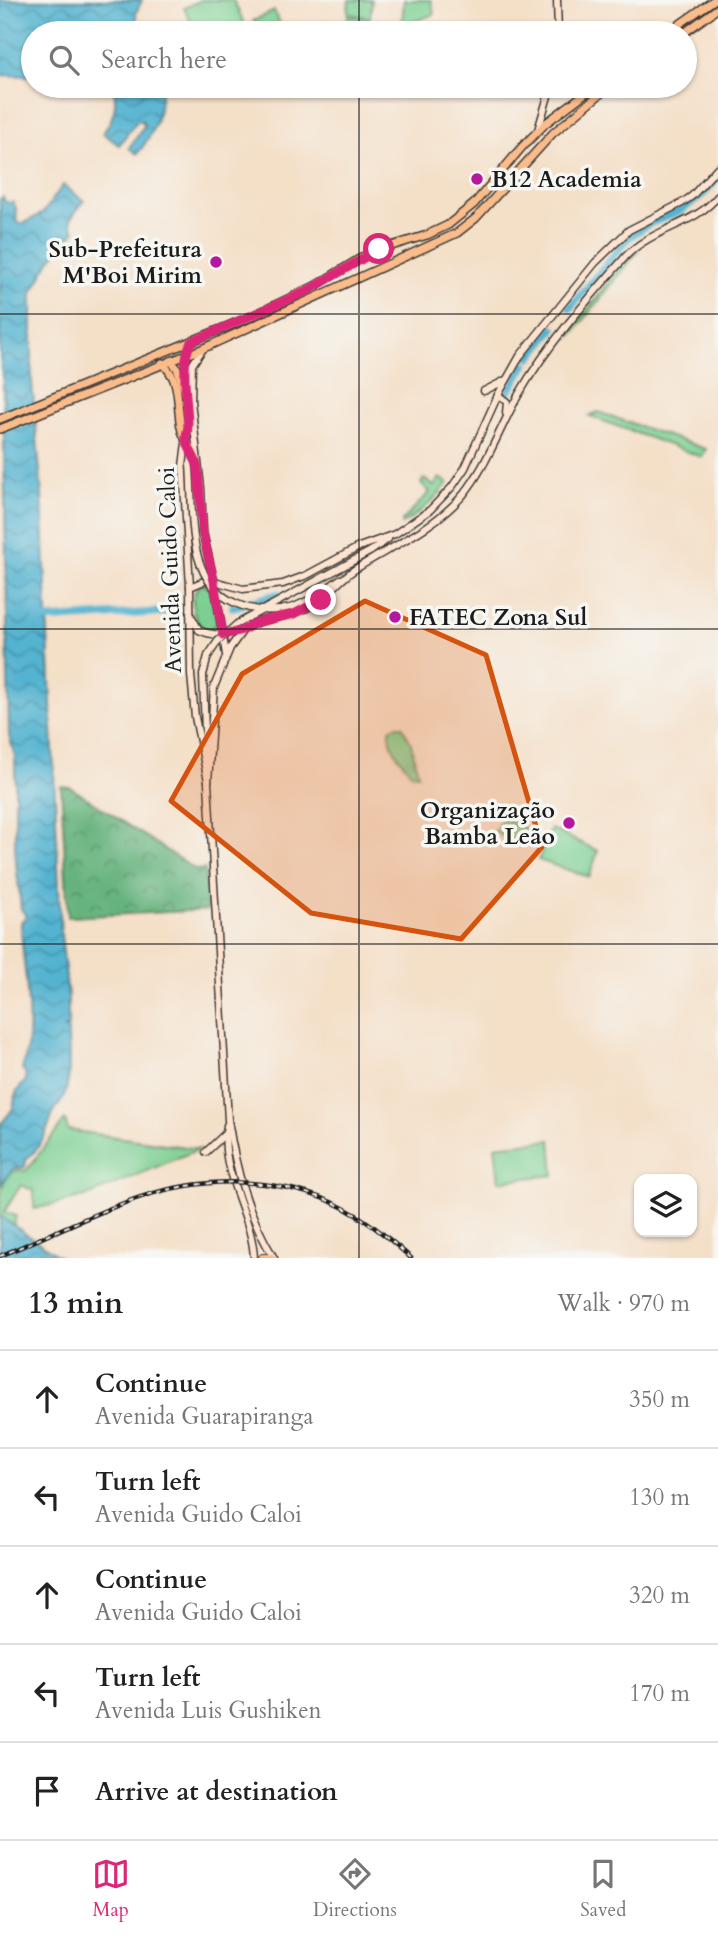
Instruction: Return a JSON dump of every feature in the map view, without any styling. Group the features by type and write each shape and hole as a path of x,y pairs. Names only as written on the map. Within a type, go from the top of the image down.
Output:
{"highway":[{"path":"263,1258 272,1258"}],"main road":[{"path":"557,0 558,21"},
{"path":"684,21 714,0"},
{"path":"697,23 718,8"},
{"path":"522,147 537,131 545,117 549,98"},
{"path":"0,419 191,342 300,294 369,253 427,235 447,225 474,204 545,117 576,98"},
{"path":"0,429 204,348 457,233 476,218 553,133 595,98"},
{"path":"506,184 511,173 535,145 537,131"},
{"path":"207,780 205,666 212,647 224,633 251,616 371,551 430,510 459,478 475,450 498,395 520,356 616,241 641,222 682,203 700,189 718,167"},
{"path":"184,450 190,465 196,552 203,575 219,593 245,607 268,612 294,607 315,597 421,529 460,498 477,476 500,429 537,366 629,253 650,237 691,219 718,196"},
{"path":"186,355 191,342"},
{"name":"Avenida Guido Caloi","path":"204,348 193,363 190,381 203,533 226,656 214,687 207,780"},
{"name":"Avenida Guido Caloi","path":"186,355 188,427 183,466 190,587 192,689 207,780 228,1120 234,1160 247,1205 272,1258"},
{"path":"152,358 167,362 179,373 185,391"},
{"path":"167,362 177,384 181,429 196,458"},
{"path":"484,391 506,380"},
{"path":"498,395 507,402 508,408 500,429"},
{"path":"190,587 201,581 251,589 284,584 307,575 359,547 396,534"},
{"path":"211,569 235,588"},
{"path":"190,614 196,628 205,633 223,635 243,630 257,622 307,609 331,593 351,572"},
{"path":"205,633 222,625"},
{"path":"226,656 243,630"},
{"name":"Avenida Guido Caloi","path":"228,1120 226,1154 253,1239 254,1258"},
{"path":"206,1152 221,1140 226,1132"},
{"path":"226,1154 234,1160"}],"highlighted area":[{"path":"365,601 486,655 542,847 461,939 311,913 171,801 242,674"}],"green space":[{"path":"201,0 233,0 243,21 190,21 184,8"},
{"path":"349,0 372,0 370,17 348,14"},
{"path":"404,0 431,0 434,14 415,21 402,21"},
{"path":"274,11 279,21 253,21"},
{"path":"348,16 370,19 370,21 347,21"},
{"path":"639,250 571,336 569,333 624,263"},
{"path":"598,412 706,449 702,457 589,416"},
{"path":"440,478 448,483 421,511 402,524 430,492 421,483 424,479 434,486"},
{"path":"202,584 210,588 217,624 209,630 198,622 193,608 194,594"},
{"path":"402,726 411,743 418,774 411,773 393,747 390,729"},
{"path":"61,786 70,787 196,870 205,869 208,910 68,917"},
{"path":"503,818 525,828 517,843 494,832"},
{"path":"551,829 598,851 589,877 538,860"},
{"path":"65,1120 68,1130 199,1149 85,1197 34,1209 34,1191 21,1185 4,1212 16,1216 14,1225 0,1216 3,1184 11,1173 17,1170 26,1171"},
{"path":"551,1140 554,1175 499,1181 495,1146"}],"water":[{"path":"0,0 142,0 136,13 137,21 21,21 21,76 0,75"},
{"path":"160,98 156,122 137,154 129,148 144,126 143,121 137,121 119,145 103,133 114,111 115,99"},
{"path":"63,185 84,201 71,219 75,231 49,262 32,293 32,382 42,495 61,935 68,997 68,1028 64,1028 68,1032 69,1072 63,1098 40,1144 26,1159 25,1167 14,1168 0,1185 0,1125 13,1109 16,1093 26,1080 22,1070 29,1015 21,922 26,916 21,909 15,853 15,756 9,736 3,382 0,356 0,199 3,197 6,203 13,202 17,221 23,224 43,213"},
{"path":"0,1216 61,1258 0,1258"}],"waterway":[{"path":"570,308 628,238 648,224 681,210 701,196 718,177"},
{"path":"531,357 553,329"},
{"path":"507,394 525,365"},
{"path":"233,607 278,594"},
{"path":"36,620 176,611"}],"railway":[{"path":"0,1256 86,1218 165,1190 193,1185 250,1183 278,1186 331,1202 356,1215 411,1258"}],"place":[{"name":"B12 Academia","path":"477,179"},
{"name":"Sub-Prefeitura M'Boi Mirim","path":"216,262"},
{"name":"FATEC Zona Sul","path":"395,617"},
{"name":"Organização Bamba Leão","path":"569,823"}],"route":[{"path":"321,600 294,614 257,622 243,630 223,635 203,533 198,468 186,439 186,355 191,342 307,291 379,249"}]}
